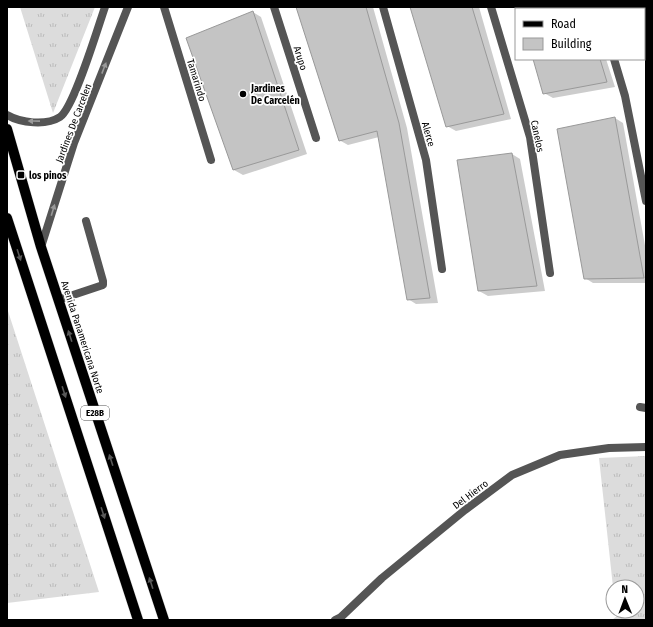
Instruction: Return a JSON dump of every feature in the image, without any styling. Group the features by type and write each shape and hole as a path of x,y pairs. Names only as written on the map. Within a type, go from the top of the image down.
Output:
{"main road":[{"name":"Avenida Panamericana Norte","path":"7,128 41,247 164,620"},
{"name":"E28B","path":"7,218 138,620"}],"street":[{"name":"Jardines De Carcelen","path":"7,115 24,121 45,122 61,116 72,99 105,7"},
{"name":"Jardines De Carcelen","path":"41,247 74,144 128,7"},
{"name":"Tamarindo","path":"164,7 211,160"},
{"name":"Arupo","path":"274,7 316,138"},
{"name":"Alerce","path":"383,7 426,160 442,269"},
{"name":"Canelos","path":"491,7 530,137 550,273"},
{"path":"614,60 625,96 646,201"},
{"path":"58,300 103,286 103,281 86,221"},
{"name":"Del Hierro","path":"335,620 341,617 382,578 465,510 512,475 560,455 609,448 646,447"}],"green space":[{"path":"20,7 95,7 53,113"},
{"path":"7,308 99,592 7,603"},
{"path":"646,456 646,620 612,620 645,619 645,579 612,579 599,458"}],"building":[{"name":"Jardines De Carcelén","path":"296,7 366,7 399,123 430,298 407,300 377,131 339,141"},
{"path":"410,7 472,7 504,114 446,127"},
{"name":"Jardines De Carcelén","path":"253,11 299,150 233,170 186,38"},
{"path":"533,60 600,60 607,82 543,94"},
{"path":"615,117 644,278 584,279 557,129"},
{"path":"512,153 537,286 478,291 457,160"}],"place":[{"name":"Jardines De Carcelén","path":"243,94"},
{"name":"los pinos","path":"21,175"}]}
